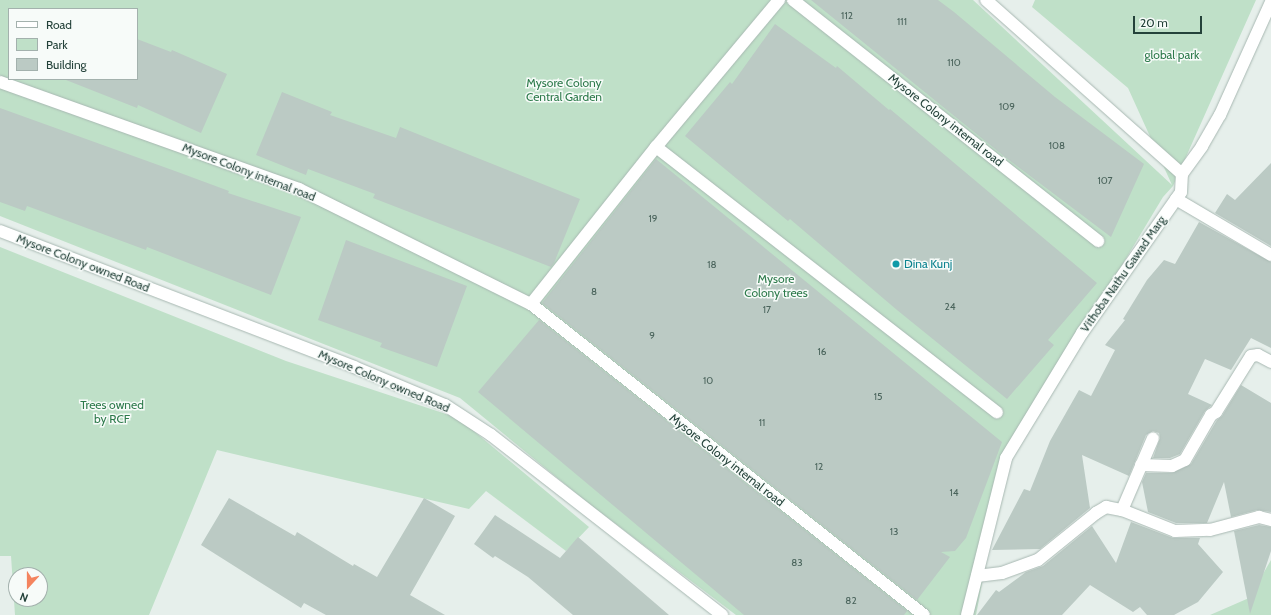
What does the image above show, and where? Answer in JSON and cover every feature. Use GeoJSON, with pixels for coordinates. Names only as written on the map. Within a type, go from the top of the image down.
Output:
{"type":"FeatureCollection","features":[{"type":"Feature","properties":{"kind":"street"},"geometry":{"type":"LineString","coordinates":[[531,304],[656,147],[779,0]]}},
{"type":"Feature","properties":{"kind":"street","name":"Mysore Colony internal road"},"geometry":{"type":"LineString","coordinates":[[794,0],[1098,241]]}},
{"type":"Feature","properties":{"kind":"street"},"geometry":{"type":"LineString","coordinates":[[986,0],[1182,174],[1202,146],[1220,115],[1271,2]]}},
{"type":"Feature","properties":{"kind":"street","name":"Mysore Colony internal road"},"geometry":{"type":"LineString","coordinates":[[0,82],[299,189],[531,304],[924,615]]}},
{"type":"Feature","properties":{"kind":"street"},"geometry":{"type":"LineString","coordinates":[[656,147],[997,412]]}},
{"type":"Feature","properties":{"kind":"street","name":"Vithoba Nathu Gawad Marg"},"geometry":{"type":"LineString","coordinates":[[967,615],[1006,458],[1082,333],[1181,192],[1182,174]]}},
{"type":"Feature","properties":{"kind":"street"},"geometry":{"type":"LineString","coordinates":[[1176,199],[1271,255]]}},
{"type":"Feature","properties":{"kind":"street","name":"Mysore Colony owned Road"},"geometry":{"type":"LineString","coordinates":[[0,231],[354,367],[445,405],[491,435],[722,615]]}},
{"type":"Feature","properties":{"kind":"street"},"geometry":{"type":"LineString","coordinates":[[1141,465],[1172,466],[1185,460],[1211,415],[1216,412],[1250,356],[1258,355],[1271,362]]}},
{"type":"Feature","properties":{"kind":"street"},"geometry":{"type":"LineString","coordinates":[[1122,510],[1153,438]]}},
{"type":"Feature","properties":{"kind":"street"},"geometry":{"type":"LineString","coordinates":[[977,576],[1002,572],[1038,560],[1096,513],[1106,507],[1122,510],[1175,531],[1210,530],[1259,517],[1271,520]]}},
{"type":"Feature","properties":{"kind":"green space","name":"Mysore Colony trees"},"geometry":{"type":"Polygon","coordinates":[[[0,0],[973,0],[1172,185],[1128,88],[1032,7],[1035,0],[1256,0],[1173,186],[1163,197],[1006,458],[976,615],[736,615],[588,503],[460,398],[0,216],[0,0]]]}},
{"type":"Feature","properties":{"kind":"green space","name":"Trees owned by RCF"},"geometry":{"type":"Polygon","coordinates":[[[0,247],[286,361],[458,418],[589,527],[566,551],[486,491],[469,509],[217,450],[149,615],[15,615],[14,607],[48,607],[48,567],[12,567],[11,556],[0,556],[0,247]]]}},
{"type":"Feature","properties":{"kind":"green space"},"geometry":{"type":"Polygon","coordinates":[[[1271,560],[1271,615],[1210,615],[1249,598],[1271,560]]]}},
{"type":"Feature","properties":{"kind":"building"},"geometry":{"type":"Polygon","coordinates":[[[811,0],[938,0],[954,12],[1055,97],[1144,164],[1111,237],[1005,157],[811,0]]]}},
{"type":"Feature","properties":{"kind":"building"},"geometry":{"type":"Polygon","coordinates":[[[775,24],[836,68],[837,66],[1097,283],[1048,340],[1054,345],[1007,399],[897,310],[790,219],[788,221],[685,136],[730,82],[732,84],[775,24]]]}},
{"type":"Feature","properties":{"kind":"building"},"geometry":{"type":"Polygon","coordinates":[[[138,39],[171,52],[172,50],[227,74],[201,133],[138,105],[137,108],[66,80],[138,80],[138,39]]]}},
{"type":"Feature","properties":{"kind":"building"},"geometry":{"type":"Polygon","coordinates":[[[282,92],[332,112],[330,115],[396,138],[400,127],[580,199],[554,263],[551,267],[373,198],[375,194],[308,169],[306,175],[256,155],[282,92]]]}},
{"type":"Feature","properties":{"kind":"building"},"geometry":{"type":"Polygon","coordinates":[[[0,108],[229,191],[228,193],[301,217],[271,295],[147,247],[146,250],[27,206],[25,211],[0,202],[0,108]]]}},
{"type":"Feature","properties":{"kind":"building"},"geometry":{"type":"Polygon","coordinates":[[[656,159],[1002,442],[966,538],[955,551],[941,552],[950,557],[917,600],[542,303],[656,159]]]}},
{"type":"Feature","properties":{"kind":"building"},"geometry":{"type":"Polygon","coordinates":[[[1271,163],[1271,246],[1215,213],[1227,194],[1235,200],[1271,163]]]}},
{"type":"Feature","properties":{"kind":"building"},"geometry":{"type":"Polygon","coordinates":[[[1199,222],[1271,262],[1271,348],[1251,338],[1231,370],[1205,359],[1188,394],[1212,405],[1205,411],[1180,454],[1170,458],[1153,458],[1160,438],[1159,433],[1153,431],[1146,435],[1129,476],[1082,455],[1090,508],[1040,549],[992,550],[1024,489],[1030,491],[1050,441],[1079,390],[1091,396],[1115,350],[1105,345],[1125,320],[1123,319],[1147,280],[1164,260],[1175,264],[1199,222]]]}},
{"type":"Feature","properties":{"kind":"building"},"geometry":{"type":"Polygon","coordinates":[[[346,240],[467,286],[437,367],[380,347],[382,343],[318,320],[346,240]]]}},
{"type":"Feature","properties":{"kind":"building"},"geometry":{"type":"Polygon","coordinates":[[[539,320],[907,611],[904,615],[744,615],[478,392],[539,320]]]}},
{"type":"Feature","properties":{"kind":"building"},"geometry":{"type":"Polygon","coordinates":[[[1241,385],[1271,403],[1271,512],[1257,510],[1231,517],[1224,482],[1207,523],[1176,523],[1148,512],[1142,482],[1146,473],[1172,473],[1191,464],[1217,420],[1222,416],[1241,385]]]}},
{"type":"Feature","properties":{"kind":"building"},"geometry":{"type":"Polygon","coordinates":[[[229,498],[295,536],[297,532],[353,566],[354,564],[377,577],[424,498],[455,516],[410,595],[445,615],[326,615],[304,603],[301,608],[201,545],[229,498]]]}},
{"type":"Feature","properties":{"kind":"building"},"geometry":{"type":"Polygon","coordinates":[[[495,515],[560,558],[578,537],[669,615],[573,615],[528,577],[495,556],[493,558],[474,544],[495,515]]]}},
{"type":"Feature","properties":{"kind":"building"},"geometry":{"type":"Polygon","coordinates":[[[1131,522],[1173,538],[1200,538],[1198,544],[1223,572],[1198,602],[1174,615],[1147,615],[1140,607],[1133,612],[1090,585],[1062,615],[977,615],[996,590],[999,592],[1026,572],[1043,566],[1092,526],[1116,563],[1131,522]]]}},
{"type":"Feature","properties":{"kind":"building"},"geometry":{"type":"Polygon","coordinates":[[[1259,525],[1271,527],[1271,551],[1250,614],[1234,531],[1259,525]]]}},
{"type":"Feature","properties":{"kind":"place","name":"Dina Kunj"},"geometry":{"type":"Point","coordinates":[896,264]}},
{"type":"Feature","properties":{"kind":"park label","name":"global park"},"geometry":{"type":"Point","coordinates":[1172,55]}},
{"type":"Feature","properties":{"kind":"park label","name":"Mysore Colony Central Garden"},"geometry":{"type":"Point","coordinates":[564,90]}}]}
